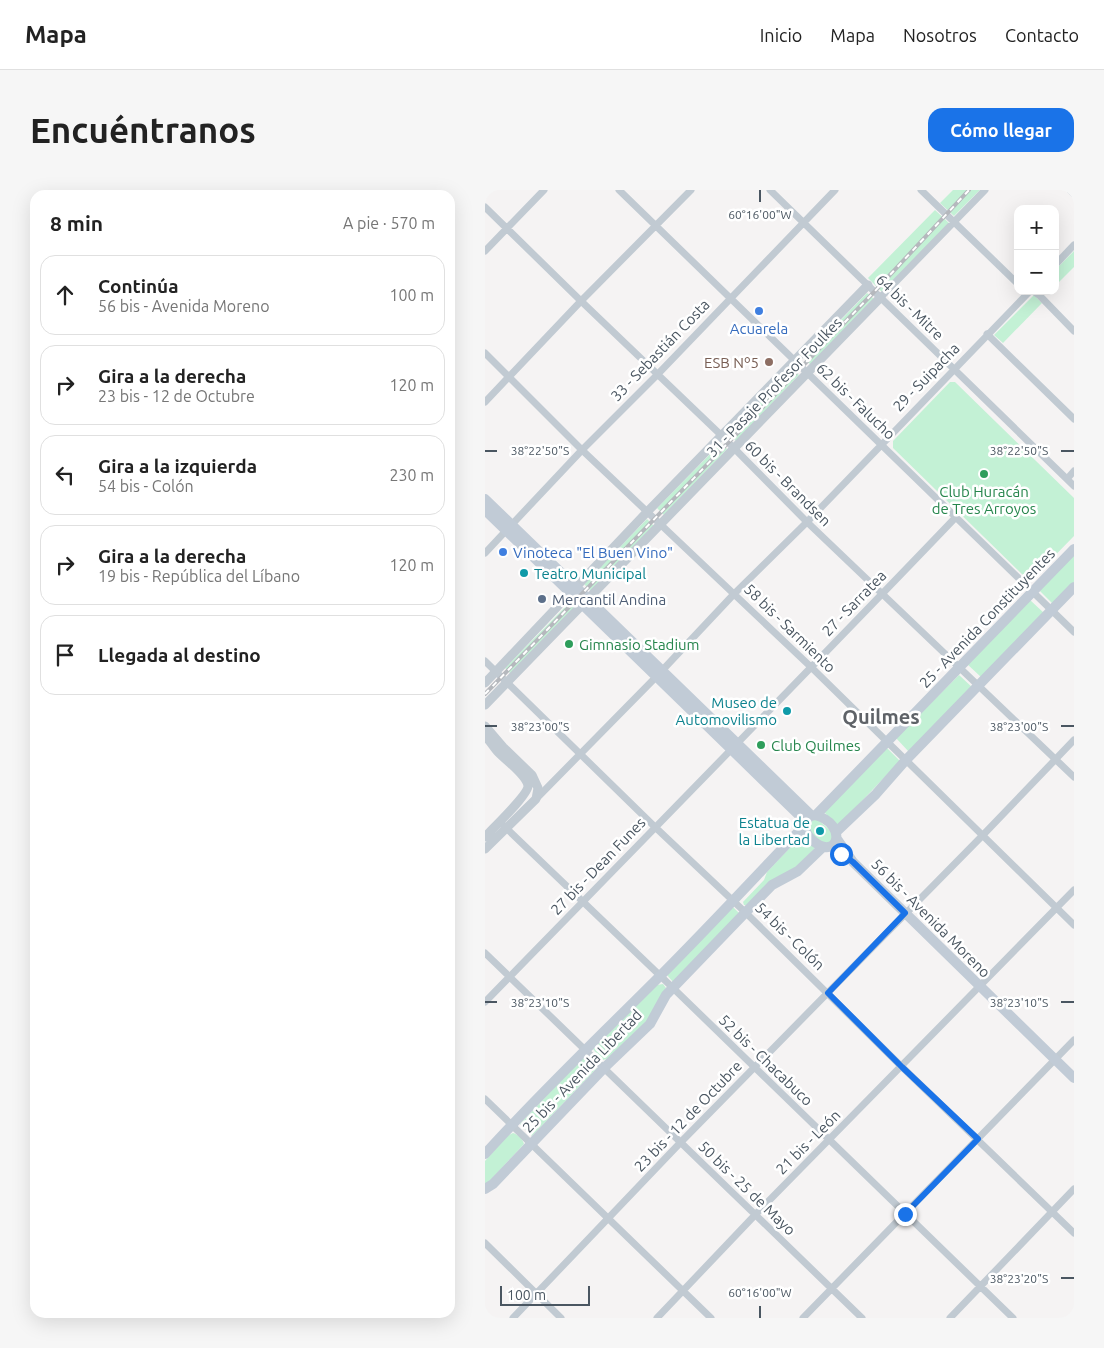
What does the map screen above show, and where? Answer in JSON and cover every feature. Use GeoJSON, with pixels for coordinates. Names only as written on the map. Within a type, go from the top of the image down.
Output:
{"type":"FeatureCollection","features":[{"type":"Feature","properties":{"kind":"main road"},"geometry":{"type":"LineString","coordinates":[[485,499],[509,528],[809,819]]}},
{"type":"Feature","properties":{"kind":"main road"},"geometry":{"type":"LineString","coordinates":[[485,510],[509,528]]}},
{"type":"Feature","properties":{"kind":"main road","name":"25 - Avenida Constituyentes"},"geometry":{"type":"LineString","coordinates":[[809,819],[961,667],[1074,549]]}},
{"type":"Feature","properties":{"kind":"main road"},"geometry":{"type":"LineString","coordinates":[[837,835],[905,761],[1074,587]]}},
{"type":"Feature","properties":{"kind":"main road","name":"56 bis - Avenida Moreno"},"geometry":{"type":"LineString","coordinates":[[853,862],[810,838],[809,819],[829,821],[853,862],[1074,1078]]}},
{"type":"Feature","properties":{"kind":"main road","name":"25 bis - Avenida Libertad"},"geometry":{"type":"LineString","coordinates":[[485,1154],[585,1050],[735,903],[809,819]]}},
{"type":"Feature","properties":{"kind":"main road","name":"25 bis - Avenida Libertad"},"geometry":{"type":"LineString","coordinates":[[485,1189],[493,1184],[604,1068],[650,1024],[673,988],[746,912],[773,885],[798,871],[826,847],[834,845],[837,835]]}},
{"type":"Feature","properties":{"kind":"street"},"geometry":{"type":"LineString","coordinates":[[485,251],[544,190]]}},
{"type":"Feature","properties":{"kind":"street","name":"62 bis - Falucho"},"geometry":{"type":"LineString","coordinates":[[619,190],[1074,632]]}},
{"type":"Feature","properties":{"kind":"street"},"geometry":{"type":"LineString","coordinates":[[485,402],[581,301],[691,190]]}},
{"type":"Feature","properties":{"kind":"street","name":"64 bis - Mitre"},"geometry":{"type":"LineString","coordinates":[[770,190],[1074,486]]}},
{"type":"Feature","properties":{"kind":"street","name":"33 - Sebastián Costa"},"geometry":{"type":"LineString","coordinates":[[485,553],[582,450],[835,190]]}},
{"type":"Feature","properties":{"kind":"street"},"geometry":{"type":"LineString","coordinates":[[921,190],[1014,280]]}},
{"type":"Feature","properties":{"kind":"street","name":"31 - Pasaje Profesor Foulkes"},"geometry":{"type":"LineString","coordinates":[[485,705],[985,190]]}},
{"type":"Feature","properties":{"kind":"street"},"geometry":{"type":"LineString","coordinates":[[1070,190],[1074,194]]}},
{"type":"Feature","properties":{"kind":"street","name":"60 bis - Brandsen"},"geometry":{"type":"LineString","coordinates":[[485,207],[722,436],[807,522],[961,667],[1074,777]]}},
{"type":"Feature","properties":{"kind":"street"},"geometry":{"type":"LineString","coordinates":[[1059,260],[1074,245]]}},
{"type":"Feature","properties":{"kind":"street","name":"31 - Pasaje Profesor Foulkes"},"geometry":{"type":"LineString","coordinates":[[485,683],[648,511],[868,285]]}},
{"type":"Feature","properties":{"kind":"street","name":"29 - Suipacha"},"geometry":{"type":"LineString","coordinates":[[534,801],[1027,295]]}},
{"type":"Feature","properties":{"kind":"street"},"geometry":{"type":"LineString","coordinates":[[1038,295],[1074,331]]}},
{"type":"Feature","properties":{"kind":"street"},"geometry":{"type":"LineString","coordinates":[[987,334],[1074,419]]}},
{"type":"Feature","properties":{"kind":"street","name":"58 bis - Sarmiento"},"geometry":{"type":"LineString","coordinates":[[485,353],[582,450],[812,668],[1074,925]]}},
{"type":"Feature","properties":{"kind":"street"},"geometry":{"type":"LineString","coordinates":[[1067,479],[1074,471]]}},
{"type":"Feature","properties":{"kind":"street","name":"27 - Sarratea"},"geometry":{"type":"LineString","coordinates":[[734,747],[812,668],[955,517]]}},
{"type":"Feature","properties":{"kind":"street","name":"54 bis - Colón"},"geometry":{"type":"LineString","coordinates":[[485,660],[1074,1233]]}},
{"type":"Feature","properties":{"kind":"street"},"geometry":{"type":"LineString","coordinates":[[485,726],[503,747],[532,775],[538,788],[534,801],[485,837]]}},
{"type":"Feature","properties":{"kind":"street"},"geometry":{"type":"LineString","coordinates":[[485,736],[497,751],[525,778],[528,785],[527,790],[486,847]]}},
{"type":"Feature","properties":{"kind":"street","name":"23 bis - 12 de Octubre"},"geometry":{"type":"LineString","coordinates":[[513,1318],[680,1143],[1074,740]]}},
{"type":"Feature","properties":{"kind":"street","name":"27 bis - Dean Funes"},"geometry":{"type":"LineString","coordinates":[[485,1002],[734,747]]}},
{"type":"Feature","properties":{"kind":"street"},"geometry":{"type":"LineString","coordinates":[[524,794],[534,801]]}},
{"type":"Feature","properties":{"kind":"street","name":"52 bis - Chacabuco"},"geometry":{"type":"LineString","coordinates":[[503,825],[1013,1318]]}},
{"type":"Feature","properties":{"kind":"street","name":"21 bis - León"},"geometry":{"type":"LineString","coordinates":[[657,1318],[755,1215],[1074,890]]}},
{"type":"Feature","properties":{"kind":"street","name":"50 bis - 25 de Mayo"},"geometry":{"type":"LineString","coordinates":[[485,953],[862,1318]]}},
{"type":"Feature","properties":{"kind":"street"},"geometry":{"type":"LineString","coordinates":[[803,1318],[1074,1040]]}},
{"type":"Feature","properties":{"kind":"street"},"geometry":{"type":"LineString","coordinates":[[485,1099],[711,1318]]}},
{"type":"Feature","properties":{"kind":"street"},"geometry":{"type":"LineString","coordinates":[[949,1318],[1074,1189]]}},
{"type":"Feature","properties":{"kind":"street"},"geometry":{"type":"LineString","coordinates":[[485,1243],[561,1318]]}},
{"type":"Feature","properties":{"kind":"green space"},"geometry":{"type":"Polygon","coordinates":[[[953,190],[980,190],[954,216],[940,203],[953,190]]]}},
{"type":"Feature","properties":{"kind":"green space"},"geometry":{"type":"Polygon","coordinates":[[[935,210],[949,223],[882,292],[868,278],[935,210]]]}},
{"type":"Feature","properties":{"kind":"green space"},"geometry":{"type":"Polygon","coordinates":[[[1074,251],[1074,267],[1059,282],[1059,266],[1074,251]]]}},
{"type":"Feature","properties":{"kind":"green space"},"geometry":{"type":"Polygon","coordinates":[[[867,293],[874,299],[811,365],[804,358],[867,293]]]}},
{"type":"Feature","properties":{"kind":"green space"},"geometry":{"type":"Polygon","coordinates":[[[1034,295],[1042,303],[1003,343],[994,335],[1034,295]]]}},
{"type":"Feature","properties":{"kind":"green space"},"geometry":{"type":"Polygon","coordinates":[[[792,369],[799,375],[736,441],[729,434],[792,369]]]}},
{"type":"Feature","properties":{"kind":"green space","name":"Club Huracán de Tres Arroyos"},"geometry":{"type":"Polygon","coordinates":[[[950,382],[955,382],[1074,498],[1074,536],[1032,579],[1027,579],[893,448],[893,441],[950,382]]]}},
{"type":"Feature","properties":{"kind":"green space"},"geometry":{"type":"Polygon","coordinates":[[[721,443],[727,449],[664,515],[657,508],[721,443]]]}},
{"type":"Feature","properties":{"kind":"green space"},"geometry":{"type":"Polygon","coordinates":[[[647,519],[654,526],[591,591],[584,584],[647,519]]]}},
{"type":"Feature","properties":{"kind":"green space"},"geometry":{"type":"Polygon","coordinates":[[[1074,554],[1074,582],[1053,604],[1039,590],[1074,554]]]}},
{"type":"Feature","properties":{"kind":"green space"},"geometry":{"type":"Polygon","coordinates":[[[1030,600],[1044,613],[981,677],[967,664],[1030,600]]]}},
{"type":"Feature","properties":{"kind":"green space"},"geometry":{"type":"Polygon","coordinates":[[[569,603],[576,609],[512,675],[505,668],[569,603]]]}},
{"type":"Feature","properties":{"kind":"green space"},"geometry":{"type":"Polygon","coordinates":[[[959,675],[973,688],[909,752],[896,738],[959,675]]]}},
{"type":"Feature","properties":{"kind":"green space"},"geometry":{"type":"Polygon","coordinates":[[[887,748],[900,761],[838,826],[824,812],[887,748]]]}},
{"type":"Feature","properties":{"kind":"green space"},"geometry":{"type":"Polygon","coordinates":[[[816,818],[832,832],[832,841],[826,844],[816,838],[808,828],[808,821],[816,818]]]}},
{"type":"Feature","properties":{"kind":"green space"},"geometry":{"type":"Polygon","coordinates":[[[801,836],[804,836],[815,848],[796,868],[744,905],[743,902],[764,880],[767,872],[801,836]]]}},
{"type":"Feature","properties":{"kind":"green space"},"geometry":{"type":"Polygon","coordinates":[[[733,907],[740,914],[673,982],[667,975],[733,907]]]}},
{"type":"Feature","properties":{"kind":"green space"},"geometry":{"type":"Polygon","coordinates":[[[663,984],[666,988],[649,1019],[607,1059],[602,1060],[593,1049],[657,985],[663,984]]]}},
{"type":"Feature","properties":{"kind":"green space"},"geometry":{"type":"Polygon","coordinates":[[[584,1056],[597,1068],[532,1136],[520,1124],[584,1056]]]}},
{"type":"Feature","properties":{"kind":"green space"},"geometry":{"type":"Polygon","coordinates":[[[513,1133],[520,1137],[524,1144],[485,1186],[485,1161],[507,1136],[513,1133]]]}},
{"type":"Feature","properties":{"kind":"railway"},"geometry":{"type":"LineString","coordinates":[[485,694],[875,291],[969,190]]}},
{"type":"Feature","properties":{"kind":"place","name":"Acuarela"},"geometry":{"type":"Point","coordinates":[759,311]}},
{"type":"Feature","properties":{"kind":"place","name":"ESB Nº5"},"geometry":{"type":"Point","coordinates":[769,362]}},
{"type":"Feature","properties":{"kind":"place","name":"Club Huracán de Tres Arroyos"},"geometry":{"type":"Point","coordinates":[984,474]}},
{"type":"Feature","properties":{"kind":"place","name":"Vinoteca \"El Buen Vino\""},"geometry":{"type":"Point","coordinates":[503,552]}},
{"type":"Feature","properties":{"kind":"place","name":"Teatro Municipal"},"geometry":{"type":"Point","coordinates":[524,573]}},
{"type":"Feature","properties":{"kind":"place","name":"Mercantil Andina"},"geometry":{"type":"Point","coordinates":[542,599]}},
{"type":"Feature","properties":{"kind":"place","name":"Gimnasio Stadium"},"geometry":{"type":"Point","coordinates":[569,644]}},
{"type":"Feature","properties":{"kind":"place","name":"Museo de Automovilismo"},"geometry":{"type":"Point","coordinates":[787,711]}},
{"type":"Feature","properties":{"kind":"place","name":"Club Quilmes"},"geometry":{"type":"Point","coordinates":[761,745]}},
{"type":"Feature","properties":{"kind":"place","name":"Estatua de la Libertad"},"geometry":{"type":"Point","coordinates":[820,831]}},
{"type":"Feature","properties":{"kind":"district","name":"Quilmes"},"geometry":{"type":"Point","coordinates":[881,716]}},
{"type":"Feature","properties":{"kind":"route"},"geometry":{"type":"LineString","coordinates":[[841,854],[853,862],[905,913],[828,993],[978,1139],[905,1214]]}}]}
